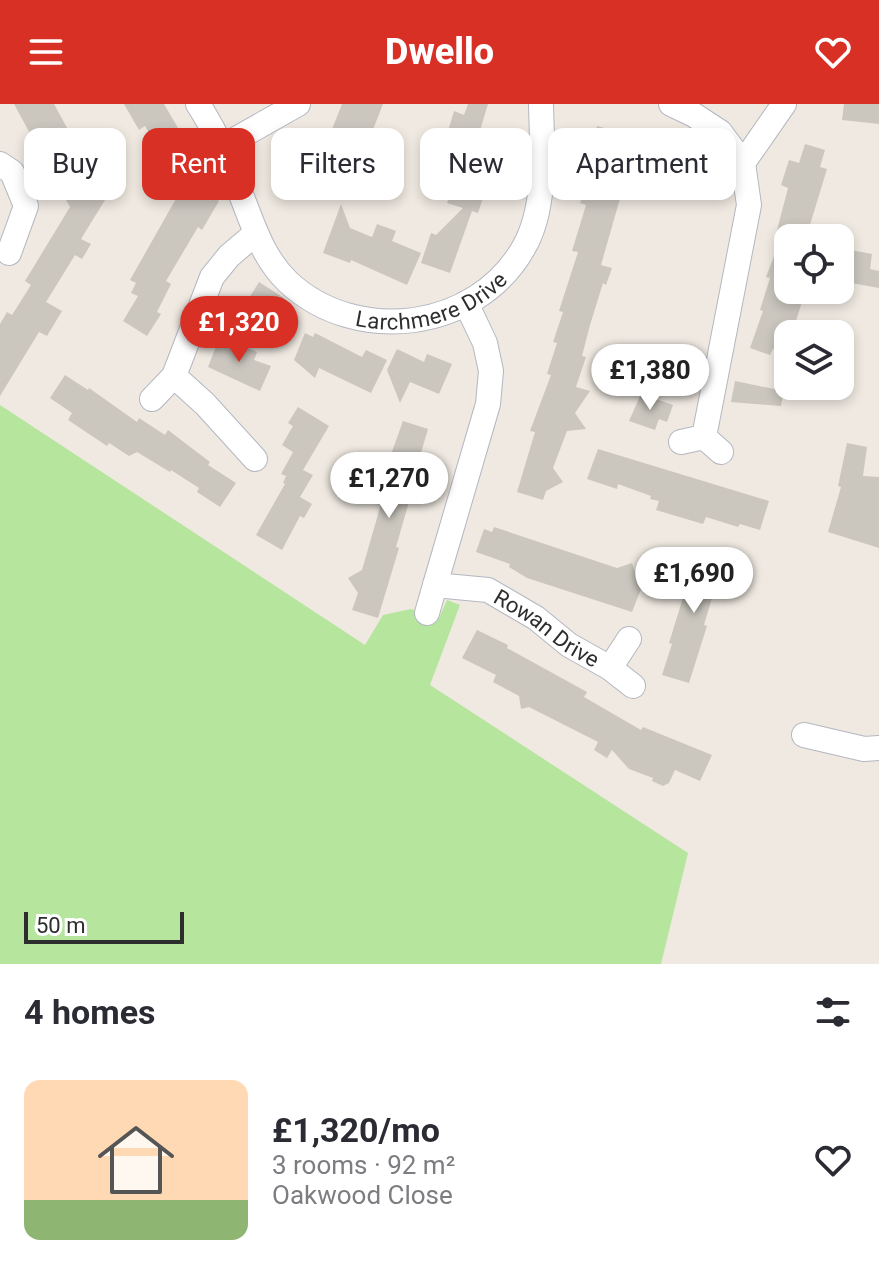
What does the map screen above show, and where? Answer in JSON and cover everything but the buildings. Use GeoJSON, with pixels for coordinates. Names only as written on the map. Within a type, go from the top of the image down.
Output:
{"type":"FeatureCollection","features":[{"type":"Feature","properties":{"kind":"street","name":"Larchmere Drive"},"geometry":{"type":"LineString","coordinates":[[198,104],[211,128]]}},
{"type":"Feature","properties":{"kind":"street"},"geometry":{"type":"LineString","coordinates":[[255,128],[298,104]]}},
{"type":"Feature","properties":{"kind":"street","name":"Larchmere Drive"},"geometry":{"type":"LineString","coordinates":[[242,200],[266,255],[288,282],[328,310],[376,323],[414,322],[445,314],[466,303],[509,271],[529,236],[537,215],[541,104]]}},
{"type":"Feature","properties":{"kind":"street"},"geometry":{"type":"LineString","coordinates":[[671,104],[720,132],[743,163],[749,205],[702,443]]}},
{"type":"Feature","properties":{"kind":"street"},"geometry":{"type":"LineString","coordinates":[[743,163],[784,104]]}},
{"type":"Feature","properties":{"kind":"street"},"geometry":{"type":"LineString","coordinates":[[0,164],[12,172],[26,206],[8,236]]}},
{"type":"Feature","properties":{"kind":"street"},"geometry":{"type":"LineString","coordinates":[[152,399],[174,376],[212,277],[229,256],[255,234]]}},
{"type":"Feature","properties":{"kind":"street"},"geometry":{"type":"LineString","coordinates":[[427,613],[488,404],[491,371],[485,343],[466,303]]}},
{"type":"Feature","properties":{"kind":"street"},"geometry":{"type":"LineString","coordinates":[[174,376],[205,404],[255,459]]}},
{"type":"Feature","properties":{"kind":"street","name":"Rowan Drive"},"geometry":{"type":"LineString","coordinates":[[435,585],[488,590],[536,618],[569,645],[610,668],[633,686]]}},
{"type":"Feature","properties":{"kind":"street","name":"Rowan Drive"},"geometry":{"type":"LineString","coordinates":[[610,668],[629,639]]}},
{"type":"Feature","properties":{"kind":"street"},"geometry":{"type":"LineString","coordinates":[[804,735],[864,749],[879,748]]}},
{"type":"Feature","properties":{"kind":"green space"},"geometry":{"type":"Polygon","coordinates":[[[0,405],[365,645],[383,615],[411,609],[439,618],[447,600],[460,605],[430,685],[688,853],[661,964],[0,964],[0,405]]]}}]}
